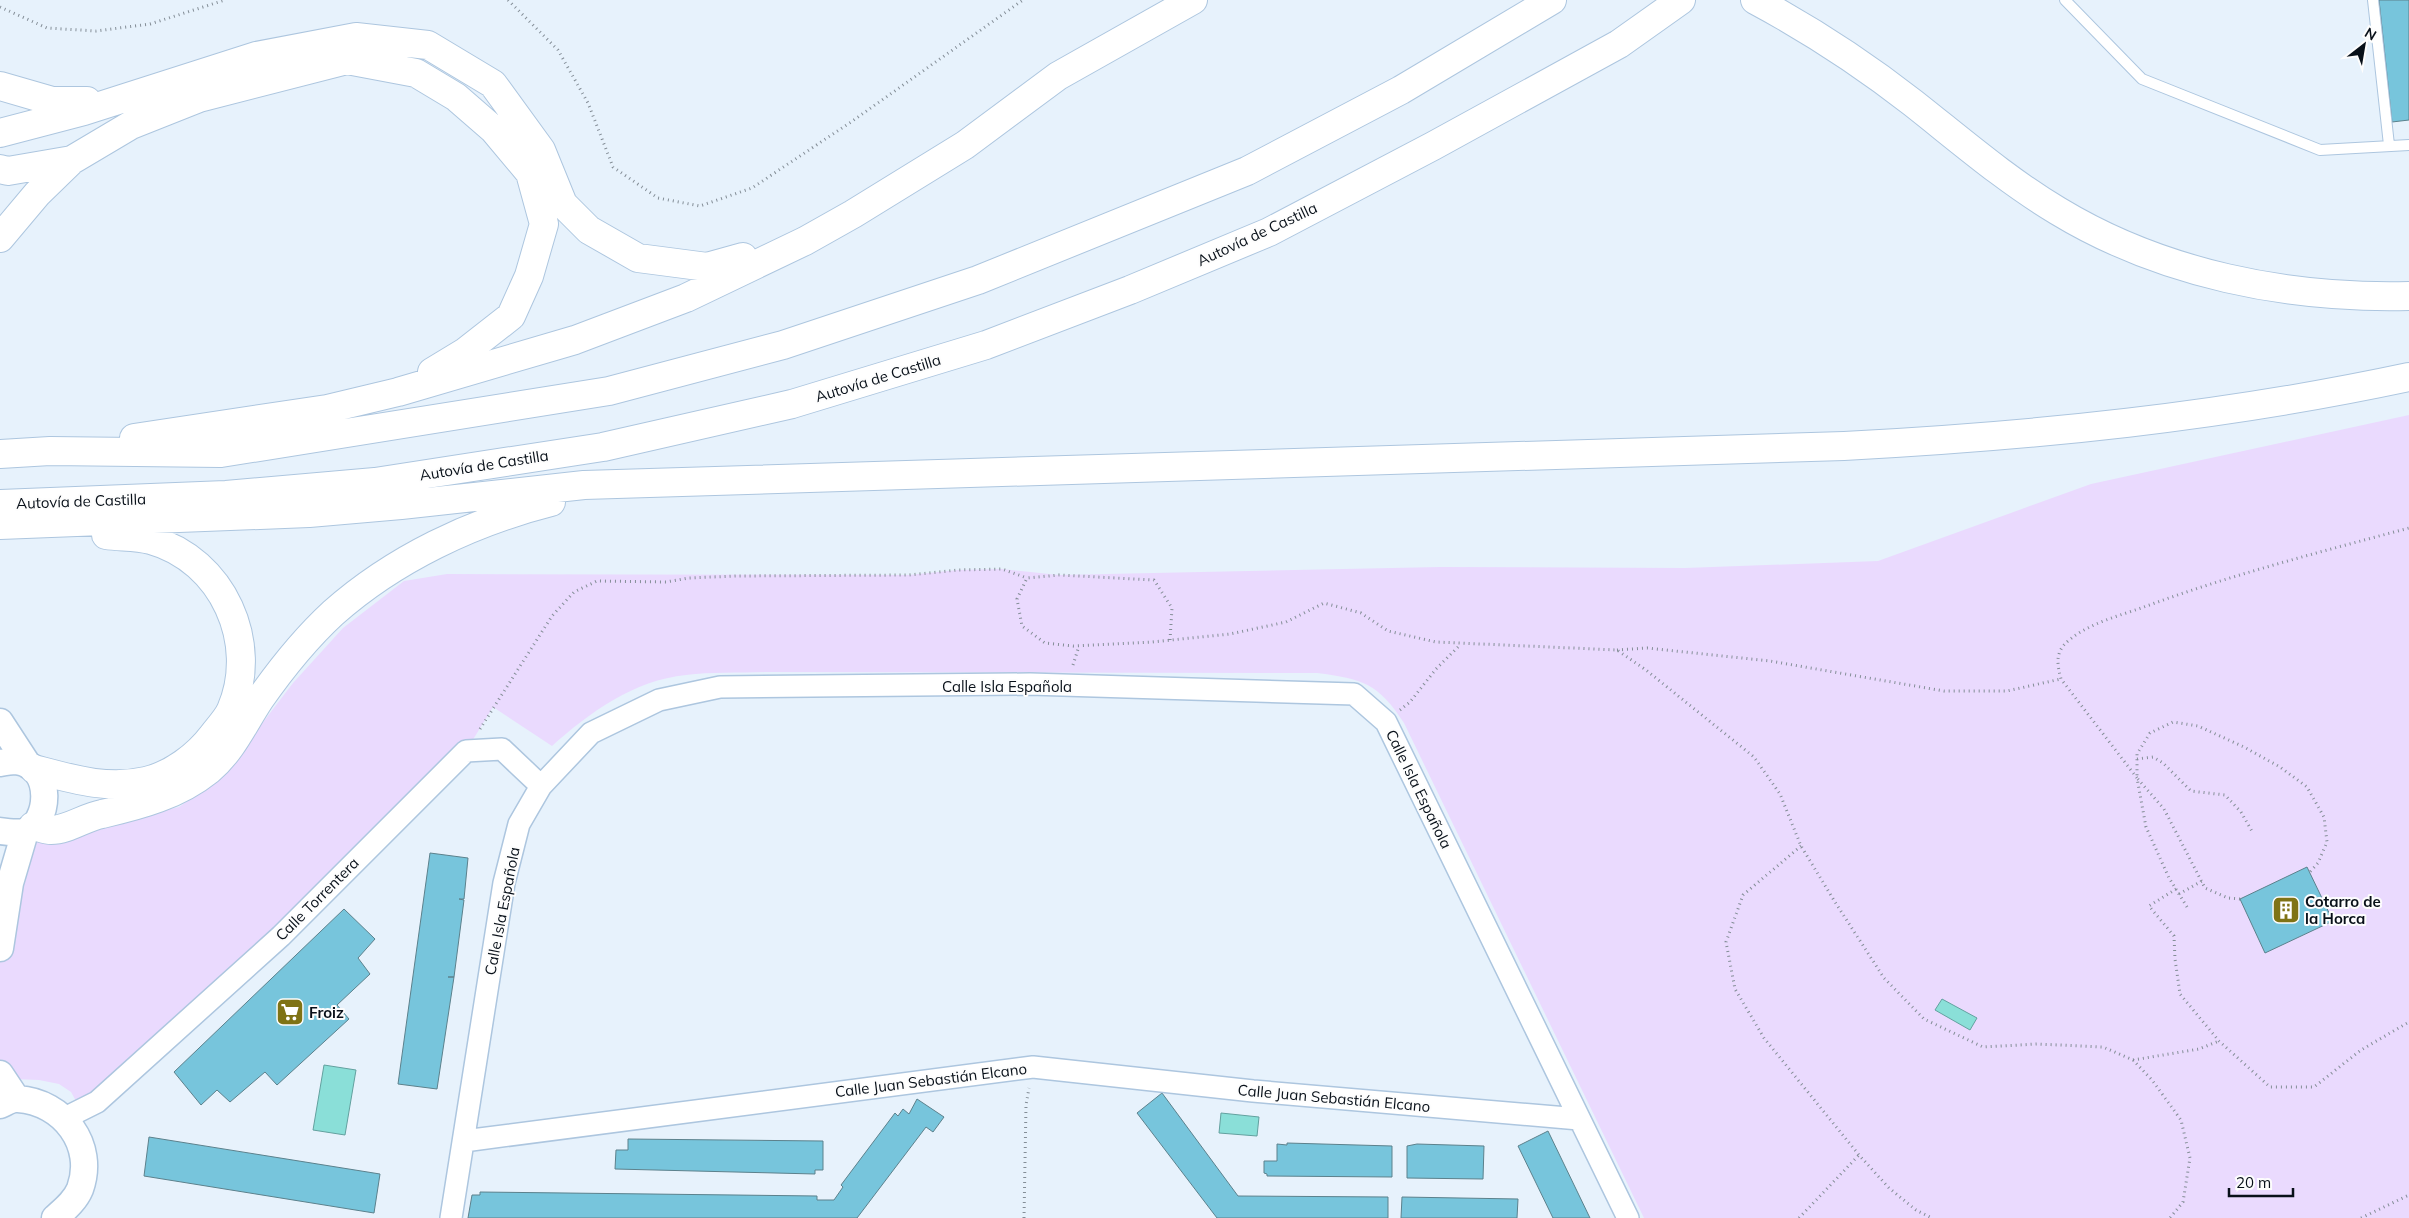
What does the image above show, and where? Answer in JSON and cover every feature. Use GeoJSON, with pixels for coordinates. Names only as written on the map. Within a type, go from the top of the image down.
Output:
{"type":"FeatureCollection","features":[{"type":"Feature","properties":{"kind":"highway"},"geometry":{"type":"LineString","coordinates":[[50,451],[326,409],[398,392],[575,340],[686,298],[805,241],[966,145],[1058,76],[1123,24],[1159,0]]}},
{"type":"Feature","properties":{"kind":"highway"},"geometry":{"type":"LineString","coordinates":[[1058,76],[1193,0]]}},
{"type":"Feature","properties":{"kind":"highway","name":"Autovía de Castilla"},"geometry":{"type":"LineString","coordinates":[[0,504],[226,495],[375,482],[603,447],[792,404],[986,345],[1130,290],[1269,232],[1433,146],[1619,44],[1681,0]]}},
{"type":"Feature","properties":{"kind":"highway"},"geometry":{"type":"LineString","coordinates":[[1755,0],[1839,49],[1992,166],[2058,211],[2131,249],[2198,271],[2270,286],[2338,294],[2409,296]]}},
{"type":"Feature","properties":{"kind":"highway"},"geometry":{"type":"LineString","coordinates":[[0,454],[50,451],[221,452],[609,391],[783,345],[978,280],[1247,171],[1401,90],[1549,2]]}},
{"type":"Feature","properties":{"kind":"highway"},"geometry":{"type":"LineString","coordinates":[[0,133],[114,102],[256,56],[356,36],[428,45],[493,84],[541,150],[563,204],[589,230],[638,258],[708,267],[805,241]]}},
{"type":"Feature","properties":{"kind":"highway"},"geometry":{"type":"LineString","coordinates":[[0,238],[37,194],[72,160],[131,125],[199,98],[347,60],[416,73],[456,97],[494,130],[530,173],[544,224],[529,276],[511,316],[465,352],[398,392]]}},
{"type":"Feature","properties":{"kind":"highway"},"geometry":{"type":"LineString","coordinates":[[0,86],[52,101],[114,102]]}},
{"type":"Feature","properties":{"kind":"highway"},"geometry":{"type":"LineString","coordinates":[[0,169],[8,171],[72,160]]}},
{"type":"Feature","properties":{"kind":"highway"},"geometry":{"type":"LineString","coordinates":[[0,527],[309,513],[584,485],[1924,442],[2010,436],[2187,417],[2354,389],[2409,377]]}},
{"type":"Feature","properties":{"kind":"highway"},"geometry":{"type":"LineString","coordinates":[[16,830],[52,830],[67,826],[98,814],[150,802],[192,782],[211,768],[226,752],[283,668],[333,614],[385,575],[437,545],[491,520],[554,502],[699,481]]}},
{"type":"Feature","properties":{"kind":"highway"},"geometry":{"type":"LineString","coordinates":[[0,527],[151,540],[168,547],[193,563],[215,583],[227,602],[236,623],[240,650],[238,691],[230,712],[206,744],[190,759],[170,772],[146,781],[119,784],[91,784],[31,767]]}},
{"type":"Feature","properties":{"kind":"street","name":"Calle Isla Española"},"geometry":{"type":"LineString","coordinates":[[451,1218],[504,883],[519,824],[541,786],[591,733],[659,700],[720,687],[1030,684],[1354,694],[1386,722],[1628,1218]]}},
{"type":"Feature","properties":{"kind":"street"},"geometry":{"type":"LineString","coordinates":[[0,722],[31,767],[43,780],[46,794],[42,812],[16,830],[0,948]]}},
{"type":"Feature","properties":{"kind":"street"},"geometry":{"type":"LineString","coordinates":[[466,751],[502,749],[541,786]]}},
{"type":"Feature","properties":{"kind":"street","name":"Calle Torrentera"},"geometry":{"type":"LineString","coordinates":[[71,1127],[281,936],[466,751]]}},
{"type":"Feature","properties":{"kind":"street"},"geometry":{"type":"LineString","coordinates":[[0,763],[16,761],[31,767]]}},
{"type":"Feature","properties":{"kind":"street","name":"Calle Juan Sebastián Elcano"},"geometry":{"type":"LineString","coordinates":[[464,1141],[1033,1068],[1253,1091],[1579,1119]]}},
{"type":"Feature","properties":{"kind":"street"},"geometry":{"type":"LineString","coordinates":[[0,1074],[8,1102],[42,1105],[71,1127],[84,1156],[80,1188],[69,1213]]}},
{"type":"Feature","properties":{"kind":"lane"},"geometry":{"type":"LineString","coordinates":[[2065,0],[2142,80],[2320,150],[2340,151],[2389,145],[2409,145]]}},
{"type":"Feature","properties":{"kind":"lane"},"geometry":{"type":"LineString","coordinates":[[2373,0],[2389,145]]}},
{"type":"Feature","properties":{"kind":"path"},"geometry":{"type":"LineString","coordinates":[[0,7],[47,28],[96,31],[150,24],[225,0]]}},
{"type":"Feature","properties":{"kind":"path"},"geometry":{"type":"LineString","coordinates":[[508,0],[558,50],[588,103],[613,167],[658,198],[700,206],[752,188],[851,122],[1023,0]]}},
{"type":"Feature","properties":{"kind":"path"},"geometry":{"type":"LineString","coordinates":[[2240,899],[2228,898],[2205,888],[2164,810],[2061,679],[2057,667],[2058,654],[2067,641],[2093,625],[2282,562],[2409,528]]}},
{"type":"Feature","properties":{"kind":"path"},"geometry":{"type":"LineString","coordinates":[[466,751],[552,616],[574,592],[597,581],[666,582],[689,578],[736,576],[909,575],[958,570],[1002,569],[1028,578],[1059,575],[1154,580],[1172,608],[1170,640]]}},
{"type":"Feature","properties":{"kind":"path"},"geometry":{"type":"LineString","coordinates":[[1028,578],[1017,599],[1022,626],[1045,643],[1073,646],[1230,634],[1286,622],[1324,603],[1361,614],[1388,631],[1436,642],[1617,650],[1648,648],[1770,661],[1944,692],[2007,692],[2061,679]]}},
{"type":"Feature","properties":{"kind":"path"},"geometry":{"type":"LineString","coordinates":[[1386,722],[1410,702],[1436,669],[1461,644]]}},
{"type":"Feature","properties":{"kind":"path"},"geometry":{"type":"LineString","coordinates":[[1617,650],[1646,670],[1754,757],[1780,794],[1801,846],[1884,978],[1924,1019],[1983,1047],[2037,1044],[2104,1047],[2133,1060],[2152,1080],[2181,1120],[2190,1158],[2183,1202],[2170,1218]]}},
{"type":"Feature","properties":{"kind":"path"},"geometry":{"type":"LineString","coordinates":[[2187,907],[2178,894],[2146,826],[2137,778],[2137,754],[2150,733],[2173,722],[2198,726],[2244,747],[2280,767],[2307,787],[2324,818],[2327,842],[2318,863],[2310,873]]}},
{"type":"Feature","properties":{"kind":"path"},"geometry":{"type":"LineString","coordinates":[[2137,760],[2153,757],[2163,763],[2191,791],[2225,795],[2241,812],[2253,833]]}},
{"type":"Feature","properties":{"kind":"path"},"geometry":{"type":"LineString","coordinates":[[1801,846],[1743,895],[1726,942],[1735,989],[1764,1038],[1858,1155],[1889,1188],[1916,1210],[1932,1218]]}},
{"type":"Feature","properties":{"kind":"path"},"geometry":{"type":"LineString","coordinates":[[2178,894],[2202,881]]}},
{"type":"Feature","properties":{"kind":"path"},"geometry":{"type":"LineString","coordinates":[[2176,889],[2149,906],[2174,936],[2174,959],[2180,994],[2219,1041],[2270,1087],[2314,1087],[2361,1050],[2409,1022]]}},
{"type":"Feature","properties":{"kind":"path"},"geometry":{"type":"LineString","coordinates":[[2133,1060],[2199,1049],[2219,1041]]}},
{"type":"Feature","properties":{"kind":"path"},"geometry":{"type":"LineString","coordinates":[[1024,1218],[1026,1105],[1033,1068]]}},
{"type":"Feature","properties":{"kind":"path"},"geometry":{"type":"LineString","coordinates":[[1799,1218],[1858,1155]]}},
{"type":"Feature","properties":{"kind":"path"},"geometry":{"type":"LineString","coordinates":[[2361,1218],[2409,1195]]}},
{"type":"Feature","properties":{"kind":"shaded area"},"geometry":{"type":"Polygon","coordinates":[[[2409,415],[2409,1218],[1644,1218],[1404,723],[1386,699],[1368,685],[1346,678],[1317,673],[767,672],[696,674],[667,678],[648,684],[613,700],[581,722],[552,746],[493,707],[466,751],[81,1110],[71,1092],[59,1084],[39,1080],[14,1079],[0,1067],[0,948],[25,832],[126,819],[179,807],[222,776],[293,683],[343,628],[404,581],[447,574],[909,575],[958,570],[1002,569],[1059,575],[1440,567],[1685,568],[1878,561],[2091,484],[2409,415]]]}},
{"type":"Feature","properties":{"kind":"shaded area"},"geometry":{"type":"Polygon","coordinates":[[[1942,999],[1977,1018],[1970,1030],[1935,1010],[1942,999]]]}},
{"type":"Feature","properties":{"kind":"shaded area"},"geometry":{"type":"Polygon","coordinates":[[[324,1065],[356,1070],[345,1135],[313,1130],[324,1065]]]}},
{"type":"Feature","properties":{"kind":"shaded area"},"geometry":{"type":"Polygon","coordinates":[[[1221,1113],[1259,1117],[1257,1136],[1219,1133],[1221,1113]]]}},
{"type":"Feature","properties":{"kind":"building"},"geometry":{"type":"Polygon","coordinates":[[[2379,0],[2409,0],[2409,120],[2392,122],[2379,0]]]}},
{"type":"Feature","properties":{"kind":"building"},"geometry":{"type":"Polygon","coordinates":[[[430,853],[468,858],[464,899],[459,899],[464,900],[437,1089],[398,1084],[430,853]]]}},
{"type":"Feature","properties":{"kind":"building","name":"Cotarro de la Horca"},"geometry":{"type":"Polygon","coordinates":[[[2307,867],[2333,921],[2265,953],[2240,899],[2307,867]]]}},
{"type":"Feature","properties":{"kind":"building","name":"Froiz"},"geometry":{"type":"Polygon","coordinates":[[[344,909],[375,939],[358,958],[370,974],[337,1005],[349,1019],[277,1085],[265,1072],[230,1102],[217,1090],[201,1105],[174,1072],[344,909]]]}},
{"type":"Feature","properties":{"kind":"building"},"geometry":{"type":"Polygon","coordinates":[[[1162,1093],[1238,1196],[1388,1197],[1388,1218],[1217,1218],[1137,1113],[1162,1093]]]}},
{"type":"Feature","properties":{"kind":"building"},"geometry":{"type":"Polygon","coordinates":[[[917,1099],[944,1117],[933,1132],[926,1127],[857,1218],[468,1218],[472,1195],[480,1195],[480,1192],[817,1196],[817,1200],[834,1200],[843,1187],[841,1185],[895,1113],[898,1116],[903,1109],[909,1114],[917,1099]]]}},
{"type":"Feature","properties":{"kind":"building"},"geometry":{"type":"Polygon","coordinates":[[[1548,1131],[1590,1218],[1553,1218],[1518,1146],[1548,1131]]]}},
{"type":"Feature","properties":{"kind":"building"},"geometry":{"type":"Polygon","coordinates":[[[149,1137],[380,1174],[374,1213],[144,1176],[149,1137]]]}},
{"type":"Feature","properties":{"kind":"building"},"geometry":{"type":"Polygon","coordinates":[[[628,1139],[823,1141],[823,1170],[815,1170],[815,1174],[615,1169],[616,1150],[628,1150],[628,1139]]]}},
{"type":"Feature","properties":{"kind":"building"},"geometry":{"type":"Polygon","coordinates":[[[1287,1143],[1392,1146],[1392,1177],[1267,1176],[1264,1173],[1264,1161],[1277,1161],[1277,1144],[1287,1145],[1287,1143]]]}},
{"type":"Feature","properties":{"kind":"building"},"geometry":{"type":"Polygon","coordinates":[[[1417,1144],[1484,1146],[1483,1179],[1407,1178],[1407,1146],[1417,1144]]]}},
{"type":"Feature","properties":{"kind":"building"},"geometry":{"type":"Polygon","coordinates":[[[1402,1197],[1518,1199],[1517,1218],[1401,1218],[1402,1197]]]}},
{"type":"Feature","properties":{"kind":"place","name":"Cotarro de la Horca"},"geometry":{"type":"Point","coordinates":[2286,910]}},
{"type":"Feature","properties":{"kind":"place","name":"Froiz"},"geometry":{"type":"Point","coordinates":[290,1012]}}]}
